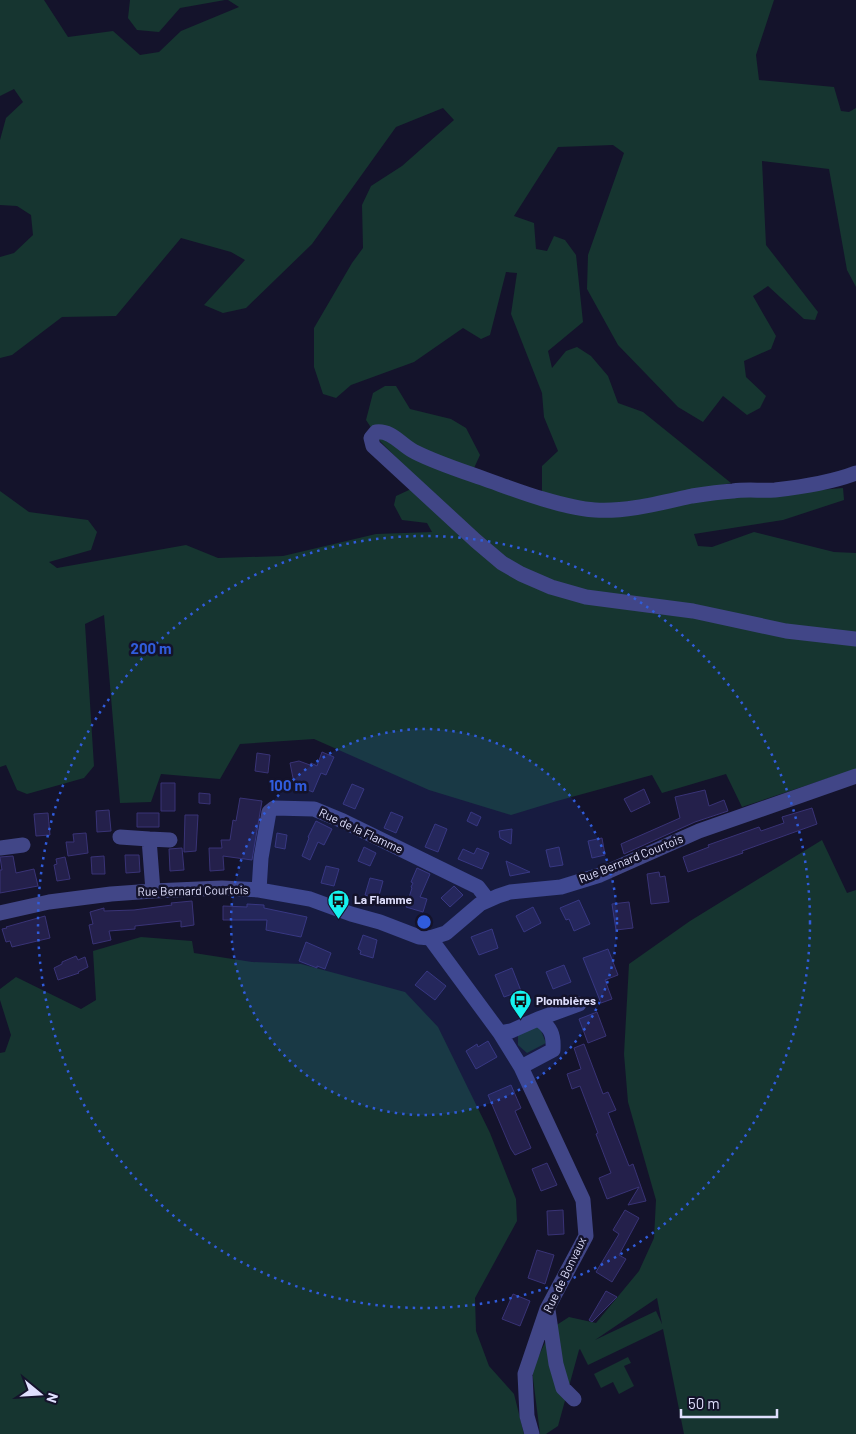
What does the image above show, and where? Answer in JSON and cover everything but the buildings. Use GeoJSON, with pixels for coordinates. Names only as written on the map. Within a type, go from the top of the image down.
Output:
{"type":"FeatureCollection","features":[{"type":"Feature","properties":{"kind":"street"},"geometry":{"type":"LineString","coordinates":[[856,473],[831,481],[805,486],[773,490],[735,491],[693,496],[632,508],[595,510],[577,508],[542,499],[429,459],[410,450],[382,431],[376,432],[371,438],[373,446],[502,563],[521,574],[551,587],[586,597],[693,611],[786,631],[856,639]]}},
{"type":"Feature","properties":{"kind":"street","name":"Rue Bernard Courtois"},"geometry":{"type":"LineString","coordinates":[[0,913],[49,902],[111,894],[222,888],[259,890],[310,899],[419,937],[430,938],[446,933],[480,904],[488,900],[510,892],[561,887],[600,875],[699,831],[856,776]]}},
{"type":"Feature","properties":{"kind":"street","name":"Rue de la Flamme"},"geometry":{"type":"LineString","coordinates":[[259,890],[261,858],[270,812],[274,808],[314,809],[343,821],[478,887],[488,900]]}},
{"type":"Feature","properties":{"kind":"street"},"geometry":{"type":"LineString","coordinates":[[120,837],[170,840]]}},
{"type":"Feature","properties":{"kind":"street"},"geometry":{"type":"LineString","coordinates":[[149,840],[153,891]]}},
{"type":"Feature","properties":{"kind":"street"},"geometry":{"type":"LineString","coordinates":[[0,848],[23,845]]}},
{"type":"Feature","properties":{"kind":"street","name":"Rue de Bonvaux"},"geometry":{"type":"LineString","coordinates":[[430,938],[500,1033],[521,1067],[583,1200],[586,1236],[548,1309],[525,1374],[527,1416],[532,1434]]}},
{"type":"Feature","properties":{"kind":"street"},"geometry":{"type":"LineString","coordinates":[[500,1033],[511,1031],[579,1004]]}},
{"type":"Feature","properties":{"kind":"street"},"geometry":{"type":"LineString","coordinates":[[521,1067],[553,1050],[554,1039],[547,1025],[538,1019]]}},
{"type":"Feature","properties":{"kind":"street"},"geometry":{"type":"LineString","coordinates":[[548,1309],[558,1372],[563,1388],[574,1400]]}},
{"type":"Feature","properties":{"kind":"green space"},"geometry":{"type":"Polygon","coordinates":[[[0,0],[44,0],[68,37],[113,31],[140,55],[159,52],[181,31],[239,7],[228,0],[774,0],[756,55],[759,80],[834,87],[841,111],[849,112],[856,108],[856,287],[847,270],[829,169],[762,161],[766,245],[818,312],[815,320],[804,319],[768,286],[753,296],[776,336],[771,349],[744,361],[746,377],[766,396],[760,408],[747,415],[723,396],[703,422],[678,407],[618,345],[587,289],[588,255],[624,153],[613,145],[558,147],[514,216],[534,223],[536,249],[547,251],[554,236],[565,240],[576,255],[583,322],[548,351],[552,368],[566,351],[577,347],[591,356],[608,376],[618,403],[643,412],[731,483],[636,503],[589,504],[542,492],[542,466],[558,451],[544,417],[542,393],[511,314],[517,273],[506,272],[490,335],[481,339],[463,328],[414,362],[351,385],[336,398],[323,394],[314,367],[314,328],[352,263],[363,248],[362,205],[371,186],[402,166],[454,120],[443,108],[396,127],[312,244],[246,308],[223,313],[204,305],[245,260],[231,252],[181,238],[116,316],[62,317],[12,355],[0,358],[0,257],[14,253],[33,235],[31,215],[17,206],[0,205],[0,140],[6,118],[23,102],[14,89],[0,96],[0,0]]]}},
{"type":"Feature","properties":{"kind":"green space"},"geometry":{"type":"Polygon","coordinates":[[[130,0],[225,0],[180,8],[159,32],[137,30],[128,18],[130,0]]]}},
{"type":"Feature","properties":{"kind":"green space"},"geometry":{"type":"Polygon","coordinates":[[[385,386],[396,386],[410,409],[451,419],[466,428],[480,455],[469,479],[597,516],[723,498],[843,488],[844,500],[783,520],[694,534],[698,546],[712,547],[754,532],[834,552],[856,553],[856,769],[742,807],[726,774],[662,793],[652,775],[511,815],[429,790],[314,739],[240,744],[220,779],[161,774],[151,802],[120,803],[104,615],[85,624],[94,766],[84,778],[27,794],[17,790],[6,765],[0,767],[0,491],[29,512],[88,520],[97,532],[91,550],[49,562],[57,568],[186,545],[218,558],[283,556],[376,534],[432,532],[427,523],[402,520],[394,505],[396,496],[422,484],[380,441],[366,420],[373,393],[385,386]]]}},
{"type":"Feature","properties":{"kind":"green space"},"geometry":{"type":"Polygon","coordinates":[[[822,840],[847,893],[856,890],[856,1434],[684,1434],[663,1329],[588,1365],[580,1349],[558,1426],[546,1434],[540,1434],[532,1370],[552,1328],[569,1317],[596,1323],[639,1271],[654,1238],[656,1200],[628,1102],[624,1054],[629,964],[690,921],[822,840]],[[657,1298],[595,1340],[656,1311],[662,1324],[657,1298]]]}},
{"type":"Feature","properties":{"kind":"green space"},"geometry":{"type":"Polygon","coordinates":[[[141,937],[192,941],[194,953],[252,962],[301,964],[405,992],[438,1027],[490,1133],[516,1199],[517,1221],[475,1298],[476,1331],[489,1366],[514,1394],[524,1434],[0,1434],[0,1053],[5,1052],[11,1035],[0,1000],[0,989],[16,977],[81,1009],[96,1000],[93,951],[141,937]]]}},
{"type":"Feature","properties":{"kind":"green space"},"geometry":{"type":"Polygon","coordinates":[[[536,1025],[540,1028],[546,1043],[527,1053],[518,1045],[518,1033],[536,1025]]]}},
{"type":"Feature","properties":{"kind":"green space"},"geometry":{"type":"Polygon","coordinates":[[[628,1357],[631,1363],[624,1366],[634,1386],[619,1394],[613,1382],[601,1388],[594,1374],[628,1357]]]}},
{"type":"Feature","properties":{"kind":"place","name":"La Flamme"},"geometry":{"type":"Point","coordinates":[338,919]}},
{"type":"Feature","properties":{"kind":"place","name":"Plombières"},"geometry":{"type":"Point","coordinates":[520,1020]}}]}
